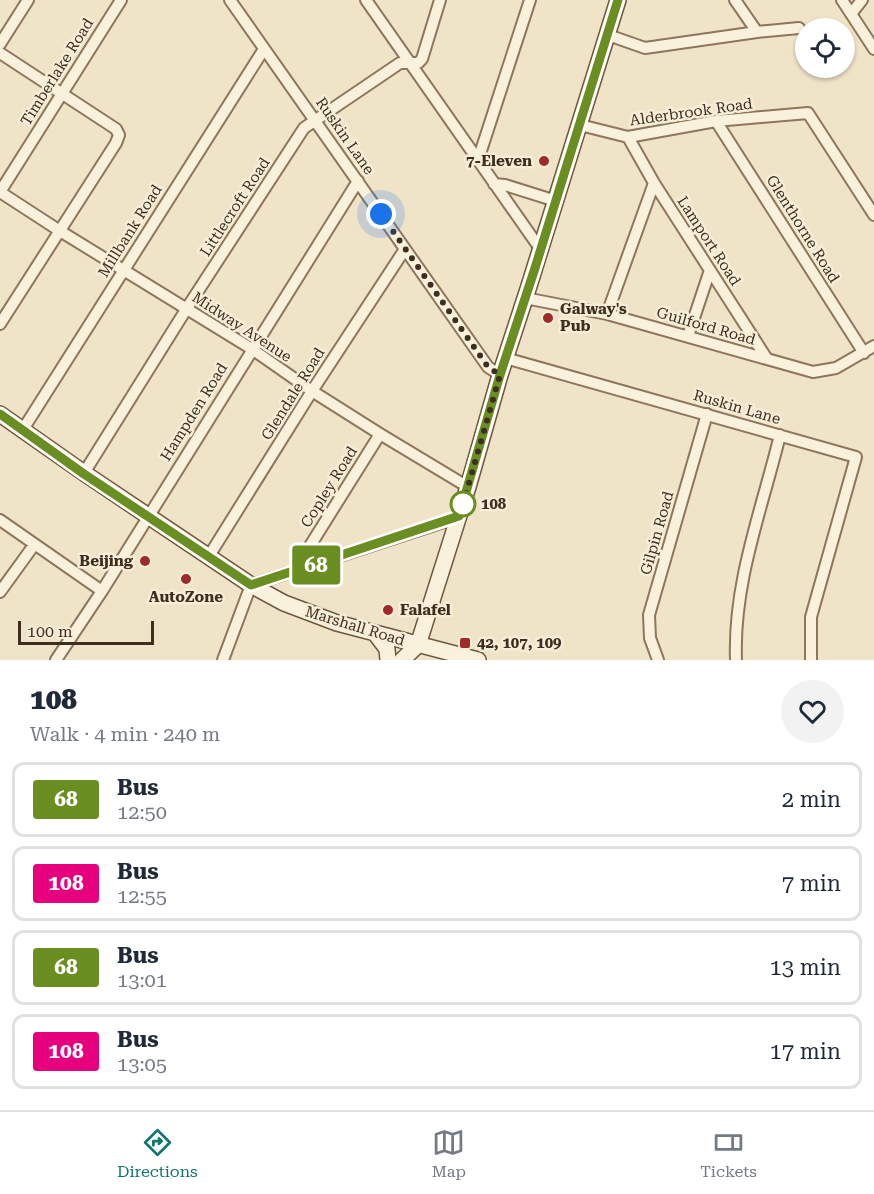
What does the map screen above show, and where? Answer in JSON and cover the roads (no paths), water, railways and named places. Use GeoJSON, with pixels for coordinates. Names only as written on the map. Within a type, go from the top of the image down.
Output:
{"type":"FeatureCollection","features":[{"type":"Feature","properties":{"kind":"street"},"geometry":{"type":"LineString","coordinates":[[0,44],[28,0]]}},
{"type":"Feature","properties":{"kind":"street","name":"Timberlake Road"},"geometry":{"type":"LineString","coordinates":[[0,192],[121,0]]}},
{"type":"Feature","properties":{"kind":"street","name":"Ruskin Lane"},"geometry":{"type":"LineString","coordinates":[[230,0],[488,367],[500,375]]}},
{"type":"Feature","properties":{"kind":"street"},"geometry":{"type":"LineString","coordinates":[[366,0],[541,250]]}},
{"type":"Feature","properties":{"kind":"street"},"geometry":{"type":"LineString","coordinates":[[412,64],[422,59],[440,0]]}},
{"type":"Feature","properties":{"kind":"street"},"geometry":{"type":"LineString","coordinates":[[478,160],[530,0]]}},
{"type":"Feature","properties":{"kind":"street"},"geometry":{"type":"LineString","coordinates":[[402,660],[418,645],[468,487],[505,358],[541,250],[618,0]]}},
{"type":"Feature","properties":{"kind":"street"},"geometry":{"type":"LineString","coordinates":[[735,0],[757,32]]}},
{"type":"Feature","properties":{"kind":"street"},"geometry":{"type":"LineString","coordinates":[[842,0],[874,49]]}},
{"type":"Feature","properties":{"kind":"street"},"geometry":{"type":"LineString","coordinates":[[851,14],[862,0]]}},
{"type":"Feature","properties":{"kind":"street"},"geometry":{"type":"LineString","coordinates":[[608,35],[645,48],[795,28]]}},
{"type":"Feature","properties":{"kind":"street","name":"Millbank Road"},"geometry":{"type":"LineString","coordinates":[[22,431],[264,49]]}},
{"type":"Feature","properties":{"kind":"street"},"geometry":{"type":"LineString","coordinates":[[0,53],[116,129],[119,135],[0,324]]}},
{"type":"Feature","properties":{"kind":"street","name":"Littlecroft Road"},"geometry":{"type":"LineString","coordinates":[[84,474],[187,308],[304,128],[400,63],[412,64]]}},
{"type":"Feature","properties":{"kind":"street","name":"Alderbrook Road"},"geometry":{"type":"LineString","coordinates":[[580,124],[628,137],[717,121],[808,112],[874,214]]}},
{"type":"Feature","properties":{"kind":"street","name":"Glenthorne Road"},"geometry":{"type":"LineString","coordinates":[[717,121],[864,353]]}},
{"type":"Feature","properties":{"kind":"street","name":"Lamport Road"},"geometry":{"type":"LineString","coordinates":[[628,137],[654,183],[767,359]]}},
{"type":"Feature","properties":{"kind":"street","name":"Hampden Road"},"geometry":{"type":"LineString","coordinates":[[56,660],[102,591],[358,181]]}},
{"type":"Feature","properties":{"kind":"street"},"geometry":{"type":"LineString","coordinates":[[607,314],[654,183]]}},
{"type":"Feature","properties":{"kind":"street"},"geometry":{"type":"LineString","coordinates":[[494,184],[505,185],[556,201]]}},
{"type":"Feature","properties":{"kind":"street","name":"Midway Avenue"},"geometry":{"type":"LineString","coordinates":[[0,192],[252,349],[380,434],[468,487]]}},
{"type":"Feature","properties":{"kind":"street","name":"Glendale Road"},"geometry":{"type":"LineString","coordinates":[[209,556],[312,391],[405,249]]}},
{"type":"Feature","properties":{"kind":"street"},"geometry":{"type":"LineString","coordinates":[[688,336],[710,270]]}},
{"type":"Feature","properties":{"kind":"street","name":"Guilford Road"},"geometry":{"type":"LineString","coordinates":[[525,298],[607,314],[813,372],[836,368],[874,346]]}},
{"type":"Feature","properties":{"kind":"street","name":"Ruskin Lane"},"geometry":{"type":"LineString","coordinates":[[505,358],[856,457],[811,617],[811,660]]}},
{"type":"Feature","properties":{"kind":"street","name":"Marshall Road"},"geometry":{"type":"LineString","coordinates":[[0,414],[84,474],[251,585],[295,607],[337,623],[478,660]]}},
{"type":"Feature","properties":{"kind":"street","name":"Gilpin Road"},"geometry":{"type":"LineString","coordinates":[[658,660],[650,638],[649,615],[707,414]]}},
{"type":"Feature","properties":{"kind":"street","name":"Copley Road"},"geometry":{"type":"LineString","coordinates":[[293,573],[380,434]]}},
{"type":"Feature","properties":{"kind":"street"},"geometry":{"type":"LineString","coordinates":[[736,660],[735,639],[741,583],[780,435]]}},
{"type":"Feature","properties":{"kind":"street"},"geometry":{"type":"LineString","coordinates":[[223,660],[251,585],[293,573],[459,516]]}},
{"type":"Feature","properties":{"kind":"street"},"geometry":{"type":"LineString","coordinates":[[0,520],[102,591]]}},
{"type":"Feature","properties":{"kind":"street"},"geometry":{"type":"LineString","coordinates":[[0,592],[34,545]]}},
{"type":"Feature","properties":{"kind":"street"},"geometry":{"type":"LineString","coordinates":[[375,633],[387,649],[388,660]]}},
{"type":"Feature","properties":{"kind":"place","name":"7-Eleven"},"geometry":{"type":"Point","coordinates":[544,161]}},
{"type":"Feature","properties":{"kind":"place","name":"Galway's Pub"},"geometry":{"type":"Point","coordinates":[548,318]}},
{"type":"Feature","properties":{"kind":"place","name":"108"},"geometry":{"type":"Point","coordinates":[463,504]}},
{"type":"Feature","properties":{"kind":"place","name":"Beijing"},"geometry":{"type":"Point","coordinates":[145,561]}},
{"type":"Feature","properties":{"kind":"place","name":"AutoZone"},"geometry":{"type":"Point","coordinates":[186,579]}},
{"type":"Feature","properties":{"kind":"place","name":"Falafel"},"geometry":{"type":"Point","coordinates":[388,610]}},
{"type":"Feature","properties":{"kind":"place","name":"42, 107, 109"},"geometry":{"type":"Point","coordinates":[465,643]}}]}
